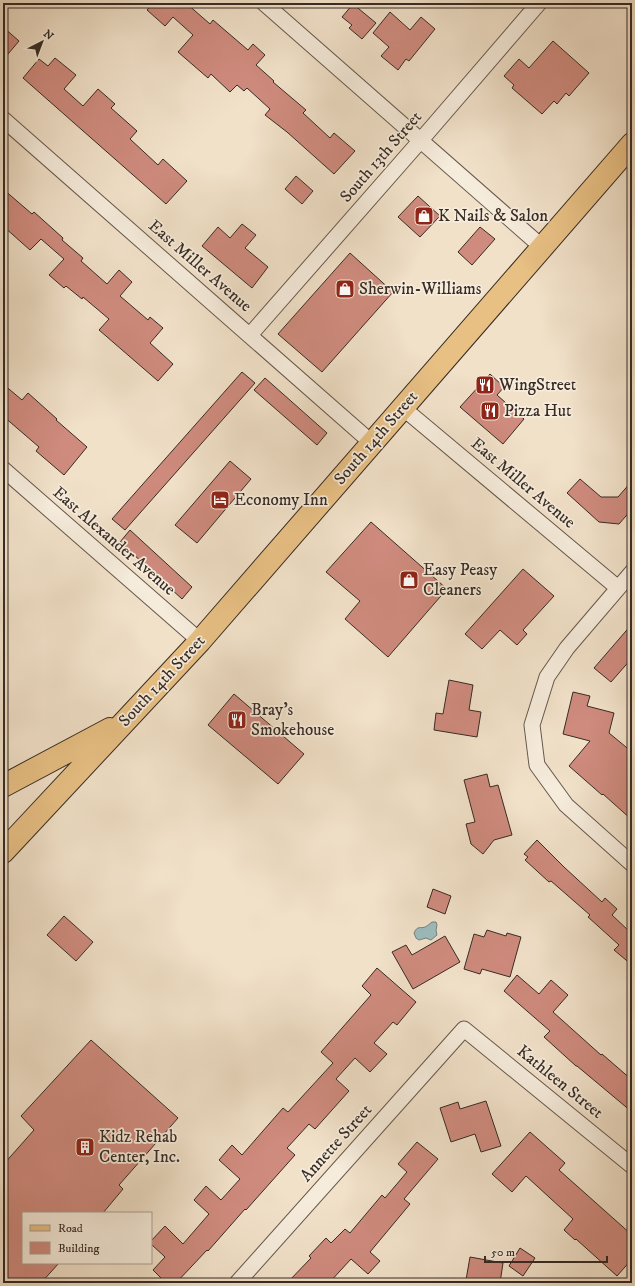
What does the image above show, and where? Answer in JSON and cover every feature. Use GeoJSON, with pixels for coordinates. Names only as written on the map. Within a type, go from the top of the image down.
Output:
{"type":"FeatureCollection","features":[{"type":"Feature","properties":{"kind":"main road","name":"South 14th Street"},"geometry":{"type":"LineString","coordinates":[[3,852],[200,641],[632,144]]}},
{"type":"Feature","properties":{"kind":"main road"},"geometry":{"type":"LineString","coordinates":[[3,786],[126,721]]}},
{"type":"Feature","properties":{"kind":"street"},"geometry":{"type":"LineString","coordinates":[[264,3],[542,247]]}},
{"type":"Feature","properties":{"kind":"street","name":"South 13th Street"},"geometry":{"type":"LineString","coordinates":[[250,335],[539,3]]}},
{"type":"Feature","properties":{"kind":"street","name":"East Miller Avenue"},"geometry":{"type":"LineString","coordinates":[[3,118],[372,443]]}},
{"type":"Feature","properties":{"kind":"street","name":"East Miller Avenue"},"geometry":{"type":"LineString","coordinates":[[403,408],[618,588]]}},
{"type":"Feature","properties":{"kind":"street","name":"East Alexander Avenue"},"geometry":{"type":"LineString","coordinates":[[3,469],[200,641]]}},
{"type":"Feature","properties":{"kind":"street"},"geometry":{"type":"LineString","coordinates":[[632,572],[567,648],[547,677],[532,725],[537,765],[541,771],[566,805],[632,864]]}},
{"type":"Feature","properties":{"kind":"street","name":"Kathleen Street"},"geometry":{"type":"LineString","coordinates":[[464,1028],[632,1166]]}},
{"type":"Feature","properties":{"kind":"street","name":"Annette Street"},"geometry":{"type":"LineString","coordinates":[[237,1283],[464,1028]]}},
{"type":"Feature","properties":{"kind":"water"},"geometry":{"type":"Polygon","coordinates":[[[432,922],[436,922],[437,935],[431,940],[426,938],[419,940],[416,938],[414,933],[418,928],[428,926],[432,922]]]}},
{"type":"Feature","properties":{"kind":"building"},"geometry":{"type":"Polygon","coordinates":[[[153,3],[186,3],[210,24],[213,20],[248,50],[253,44],[265,55],[256,65],[274,81],[273,82],[306,110],[303,113],[330,138],[334,133],[355,151],[334,174],[287,132],[265,115],[270,109],[247,88],[244,91],[237,85],[230,92],[211,74],[208,78],[178,52],[193,35],[173,17],[165,26],[147,10],[153,3]]]}},
{"type":"Feature","properties":{"kind":"building"},"geometry":{"type":"Polygon","coordinates":[[[353,4],[376,23],[362,39],[349,28],[352,25],[342,17],[353,4]]]}},
{"type":"Feature","properties":{"kind":"building"},"geometry":{"type":"Polygon","coordinates":[[[390,12],[410,30],[421,17],[435,29],[409,61],[406,59],[398,70],[381,56],[389,47],[373,33],[390,12]]]}},
{"type":"Feature","properties":{"kind":"building"},"geometry":{"type":"Polygon","coordinates":[[[3,27],[19,41],[3,60],[3,27]]]}},
{"type":"Feature","properties":{"kind":"building"},"geometry":{"type":"Polygon","coordinates":[[[553,41],[589,73],[569,96],[566,93],[557,104],[554,101],[542,114],[512,88],[514,85],[504,76],[519,59],[529,68],[553,41]]]}},
{"type":"Feature","properties":{"kind":"building"},"geometry":{"type":"Polygon","coordinates":[[[55,58],[76,75],[64,89],[83,106],[98,89],[115,104],[111,108],[137,131],[130,139],[158,165],[163,159],[187,181],[166,204],[23,78],[39,59],[48,66],[55,58]]]}},
{"type":"Feature","properties":{"kind":"building"},"geometry":{"type":"Polygon","coordinates":[[[296,176],[313,191],[302,204],[285,189],[296,176]]]}},
{"type":"Feature","properties":{"kind":"building"},"geometry":{"type":"Polygon","coordinates":[[[3,189],[32,214],[34,212],[63,238],[62,240],[83,258],[81,261],[107,284],[119,270],[132,282],[120,296],[148,320],[150,317],[163,328],[150,343],[173,364],[158,381],[99,330],[109,319],[83,297],[82,299],[66,286],[64,288],[49,275],[64,259],[41,239],[30,250],[3,226],[3,189]]]}},
{"type":"Feature","properties":{"kind":"building"},"geometry":{"type":"Polygon","coordinates":[[[418,196],[440,216],[420,237],[398,217],[418,196]]]}},
{"type":"Feature","properties":{"kind":"building"},"geometry":{"type":"Polygon","coordinates":[[[242,224],[256,235],[245,248],[268,267],[252,288],[202,246],[218,227],[230,238],[242,224]]]}},
{"type":"Feature","properties":{"kind":"building"},"geometry":{"type":"Polygon","coordinates":[[[480,227],[495,239],[472,265],[458,252],[480,227]]]}},
{"type":"Feature","properties":{"kind":"building"},"geometry":{"type":"Polygon","coordinates":[[[350,253],[393,292],[322,372],[278,334],[350,253]]]}},
{"type":"Feature","properties":{"kind":"building"},"geometry":{"type":"Polygon","coordinates":[[[242,372],[255,383],[125,530],[112,519],[242,372]]]}},
{"type":"Feature","properties":{"kind":"building"},"geometry":{"type":"Polygon","coordinates":[[[490,374],[504,387],[497,395],[524,419],[503,444],[460,407],[490,374]]]}},
{"type":"Feature","properties":{"kind":"building"},"geometry":{"type":"Polygon","coordinates":[[[265,378],[327,433],[317,445],[254,390],[265,378]]]}},
{"type":"Feature","properties":{"kind":"building"},"geometry":{"type":"Polygon","coordinates":[[[3,384],[22,400],[28,393],[87,447],[64,475],[36,451],[39,447],[3,416],[3,384]]]}},
{"type":"Feature","properties":{"kind":"building"},"geometry":{"type":"Polygon","coordinates":[[[230,461],[251,479],[197,543],[175,525],[230,461]]]}},
{"type":"Feature","properties":{"kind":"building"},"geometry":{"type":"Polygon","coordinates":[[[580,479],[601,497],[618,497],[632,481],[632,509],[619,524],[599,522],[567,493],[580,479]]]}},
{"type":"Feature","properties":{"kind":"building"},"geometry":{"type":"Polygon","coordinates":[[[371,522],[447,589],[388,657],[345,619],[360,601],[326,572],[371,522]]]}},
{"type":"Feature","properties":{"kind":"building"},"geometry":{"type":"Polygon","coordinates":[[[130,530],[192,587],[182,599],[120,542],[130,530]]]}},
{"type":"Feature","properties":{"kind":"building"},"geometry":{"type":"Polygon","coordinates":[[[523,569],[554,596],[523,630],[527,634],[517,645],[500,630],[482,649],[465,634],[523,569]]]}},
{"type":"Feature","properties":{"kind":"building"},"geometry":{"type":"Polygon","coordinates":[[[632,624],[632,658],[611,682],[594,668],[632,624]]]}},
{"type":"Feature","properties":{"kind":"building"},"geometry":{"type":"Polygon","coordinates":[[[449,680],[473,685],[469,710],[481,712],[477,737],[434,730],[436,713],[443,714],[449,680]]]}},
{"type":"Feature","properties":{"kind":"building"},"geometry":{"type":"Polygon","coordinates":[[[573,692],[590,696],[587,706],[614,713],[609,733],[632,752],[632,820],[569,766],[590,741],[563,734],[573,692]]]}},
{"type":"Feature","properties":{"kind":"building"},"geometry":{"type":"Polygon","coordinates":[[[234,694],[304,754],[278,784],[208,725],[234,694]]]}},
{"type":"Feature","properties":{"kind":"building"},"geometry":{"type":"Polygon","coordinates":[[[487,774],[490,787],[498,785],[512,835],[494,840],[483,854],[471,844],[466,824],[475,822],[464,780],[487,774]]]}},
{"type":"Feature","properties":{"kind":"building"},"geometry":{"type":"Polygon","coordinates":[[[537,840],[602,902],[605,898],[617,909],[612,915],[630,932],[632,930],[632,965],[614,950],[619,945],[588,917],[590,915],[551,881],[549,882],[525,860],[528,857],[524,854],[537,840]]]}},
{"type":"Feature","properties":{"kind":"building"},"geometry":{"type":"Polygon","coordinates":[[[433,889],[451,896],[445,914],[427,907],[433,889]]]}},
{"type":"Feature","properties":{"kind":"building"},"geometry":{"type":"Polygon","coordinates":[[[64,916],[93,942],[76,961],[47,935],[64,916]]]}},
{"type":"Feature","properties":{"kind":"building"},"geometry":{"type":"Polygon","coordinates":[[[487,930],[506,936],[507,933],[521,937],[510,977],[482,969],[480,974],[464,969],[474,934],[484,937],[487,930]]]}},
{"type":"Feature","properties":{"kind":"building"},"geometry":{"type":"Polygon","coordinates":[[[445,936],[460,962],[413,989],[392,952],[406,945],[412,955],[445,936]]]}},
{"type":"Feature","properties":{"kind":"building"},"geometry":{"type":"Polygon","coordinates":[[[377,968],[416,1002],[397,1025],[393,1022],[374,1043],[387,1054],[370,1072],[355,1058],[336,1079],[349,1091],[315,1129],[309,1124],[287,1148],[295,1155],[208,1251],[207,1250],[176,1283],[166,1283],[153,1270],[165,1257],[152,1245],[152,1240],[165,1226],[183,1244],[209,1214],[194,1200],[206,1186],[221,1200],[240,1179],[219,1160],[232,1145],[242,1155],[283,1108],[288,1112],[333,1063],[321,1052],[371,995],[362,986],[377,968]]]}},
{"type":"Feature","properties":{"kind":"building"},"geometry":{"type":"Polygon","coordinates":[[[517,975],[539,994],[551,980],[568,995],[553,1012],[601,1055],[602,1054],[632,1080],[632,1112],[576,1066],[544,1037],[550,1031],[504,991],[517,975]]]}},
{"type":"Feature","properties":{"kind":"building","name":"Kidz Rehab Center, Inc."},"geometry":{"type":"Polygon","coordinates":[[[91,1040],[178,1118],[119,1185],[123,1189],[104,1212],[22,1212],[22,1264],[58,1264],[41,1283],[3,1283],[3,1165],[34,1130],[21,1116],[91,1040]]]}},
{"type":"Feature","properties":{"kind":"building"},"geometry":{"type":"Polygon","coordinates":[[[486,1101],[501,1146],[481,1152],[475,1134],[451,1142],[440,1108],[458,1102],[460,1109],[486,1101]]]}},
{"type":"Feature","properties":{"kind":"building"},"geometry":{"type":"Polygon","coordinates":[[[530,1132],[565,1163],[559,1170],[632,1235],[632,1259],[617,1276],[564,1230],[573,1219],[526,1176],[512,1192],[492,1174],[530,1132]]]}},
{"type":"Feature","properties":{"kind":"building"},"geometry":{"type":"Polygon","coordinates":[[[417,1142],[438,1159],[404,1199],[410,1204],[370,1252],[380,1261],[368,1274],[351,1259],[329,1283],[287,1283],[311,1258],[309,1256],[326,1238],[331,1243],[345,1229],[350,1233],[382,1195],[385,1198],[407,1172],[398,1164],[417,1142]]]}},
{"type":"Feature","properties":{"kind":"building"},"geometry":{"type":"Polygon","coordinates":[[[520,1248],[535,1258],[523,1276],[509,1266],[520,1248]]]}},
{"type":"Feature","properties":{"kind":"building"},"geometry":{"type":"Polygon","coordinates":[[[470,1257],[503,1263],[500,1283],[484,1283],[466,1280],[470,1257]]]}},
{"type":"Feature","properties":{"kind":"place","name":"K Nails & Salon"},"geometry":{"type":"Point","coordinates":[424,216]}},
{"type":"Feature","properties":{"kind":"place","name":"Sherwin-Williams"},"geometry":{"type":"Point","coordinates":[345,289]}},
{"type":"Feature","properties":{"kind":"place","name":"WingStreet"},"geometry":{"type":"Point","coordinates":[485,385]}},
{"type":"Feature","properties":{"kind":"place","name":"Pizza Hut"},"geometry":{"type":"Point","coordinates":[490,411]}},
{"type":"Feature","properties":{"kind":"place","name":"Economy Inn"},"geometry":{"type":"Point","coordinates":[220,500]}},
{"type":"Feature","properties":{"kind":"place","name":"Easy Peasy Cleaners"},"geometry":{"type":"Point","coordinates":[409,580]}},
{"type":"Feature","properties":{"kind":"place","name":"Bray's Smokehouse"},"geometry":{"type":"Point","coordinates":[237,720]}},
{"type":"Feature","properties":{"kind":"place","name":"Kidz Rehab Center, Inc."},"geometry":{"type":"Point","coordinates":[85,1147]}}]}
